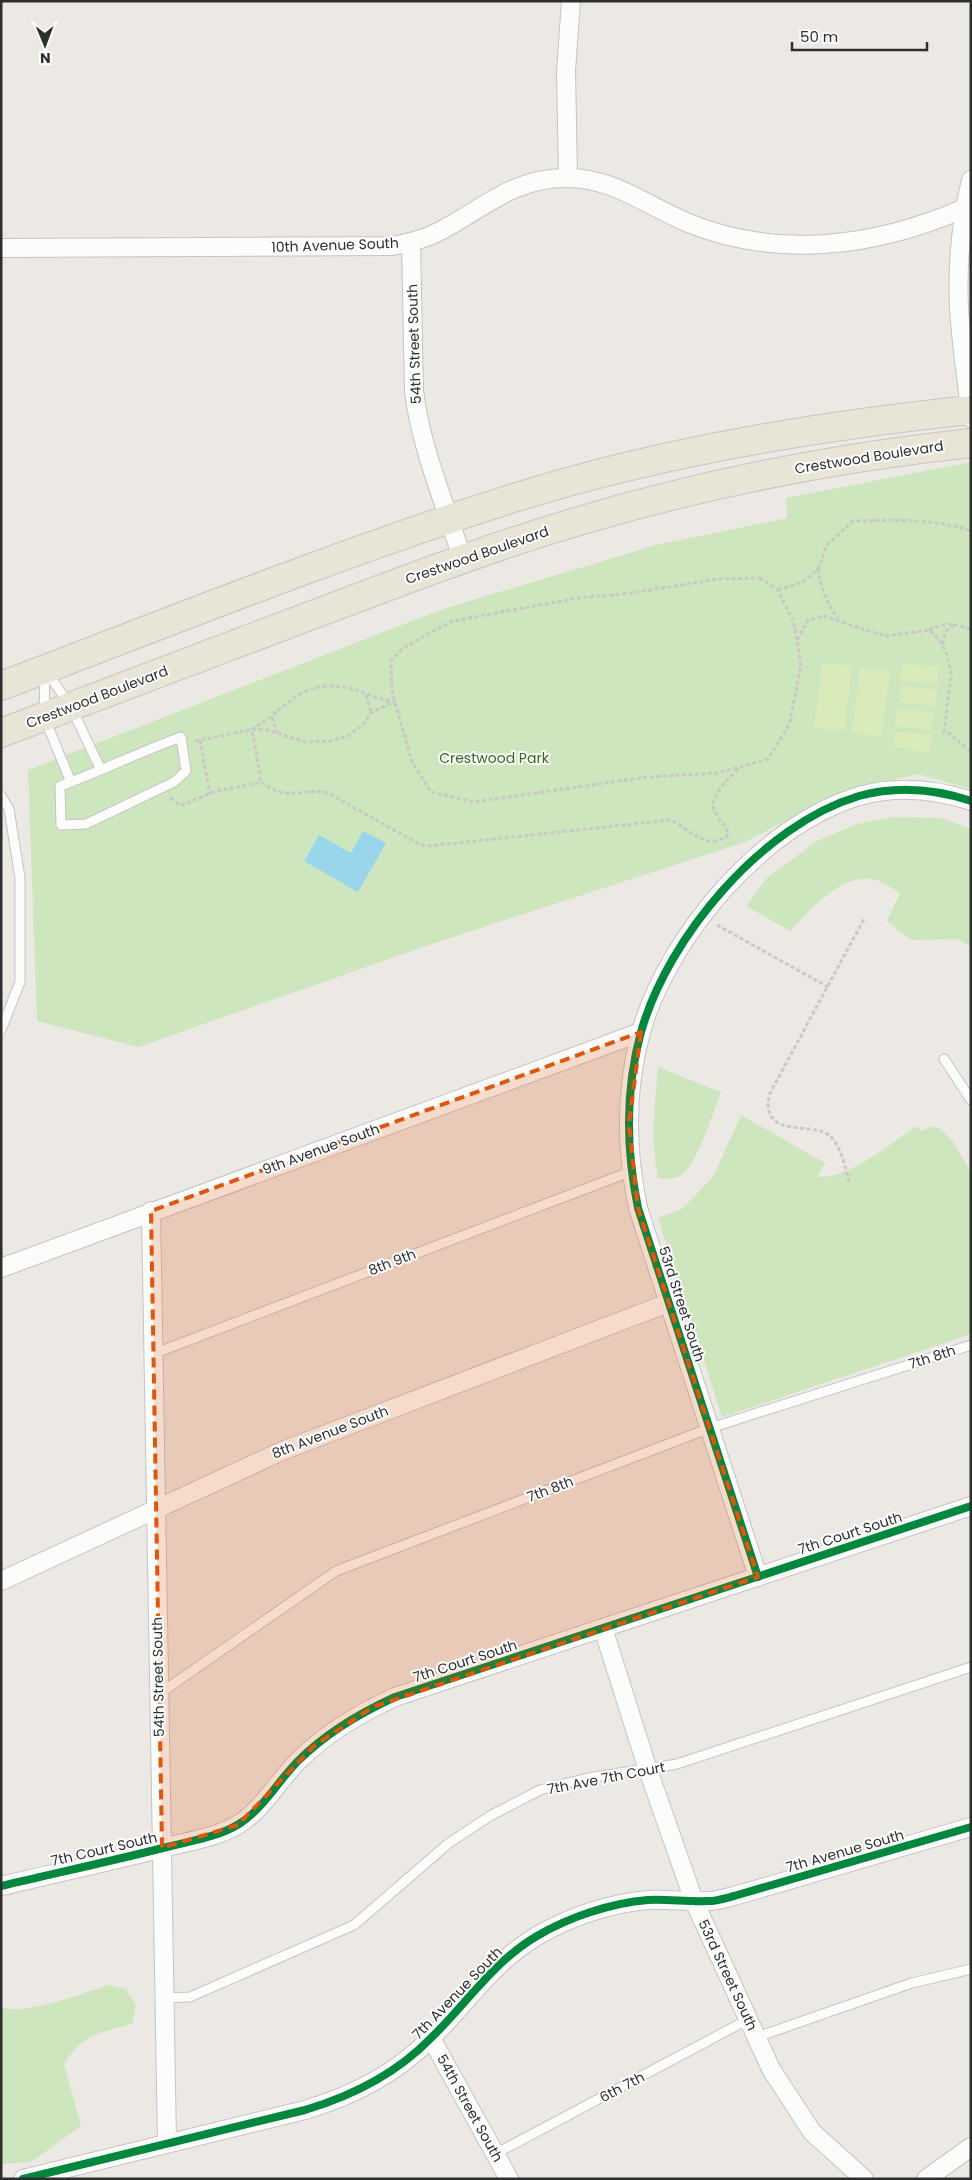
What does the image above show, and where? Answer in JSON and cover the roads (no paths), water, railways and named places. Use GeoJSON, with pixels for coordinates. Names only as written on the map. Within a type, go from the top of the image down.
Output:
{"type":"FeatureCollection","features":[{"type":"Feature","properties":{"kind":"main road"},"geometry":{"type":"LineString","coordinates":[[1,686],[294,575],[519,496],[590,477],[726,446],[832,428],[970,413]]}},
{"type":"Feature","properties":{"kind":"main road","name":"Crestwood Boulevard"},"geometry":{"type":"LineString","coordinates":[[1,733],[462,558],[616,510],[762,474],[847,459],[971,443]]}},
{"type":"Feature","properties":{"kind":"street"},"geometry":{"type":"LineString","coordinates":[[568,178],[566,71],[571,1]]}},
{"type":"Feature","properties":{"kind":"street","name":"10th Avenue South"},"geometry":{"type":"LineString","coordinates":[[1,248],[392,246],[411,242],[442,230],[514,187],[550,178],[603,182],[620,188],[684,221],[706,230],[770,244],[826,245],[858,242],[916,228],[965,208]]}},
{"type":"Feature","properties":{"kind":"street"},"geometry":{"type":"LineString","coordinates":[[970,413],[959,307],[958,275],[965,208],[971,180]]}},
{"type":"Feature","properties":{"kind":"street","name":"54th Street South"},"geometry":{"type":"LineString","coordinates":[[411,242],[414,391],[417,412],[425,447],[462,558]]}},
{"type":"Feature","properties":{"kind":"street","name":"53rd Street South"},"geometry":{"type":"LineString","coordinates":[[758,1577],[638,1208],[632,1171],[630,1101],[641,1032],[667,970],[701,916],[721,892],[767,848],[793,830],[839,804],[860,796],[899,790],[936,792],[971,802]]}},
{"type":"Feature","properties":{"kind":"street","name":"9th Avenue South"},"geometry":{"type":"LineString","coordinates":[[1,1268],[151,1211],[641,1032]]}},
{"type":"Feature","properties":{"kind":"street","name":"54th Street South"},"geometry":{"type":"LineString","coordinates":[[151,1211],[167,2143]]}},
{"type":"Feature","properties":{"kind":"street","name":"8th Avenue South"},"geometry":{"type":"LineString","coordinates":[[1,1581],[282,1451],[668,1303]]}},
{"type":"Feature","properties":{"kind":"street","name":"7th Court South"},"geometry":{"type":"LineString","coordinates":[[1,1886],[220,1833],[238,1824],[256,1810],[293,1766],[314,1746],[352,1719],[395,1697],[971,1506]]}},
{"type":"Feature","properties":{"kind":"street","name":"53rd Street South"},"geometry":{"type":"LineString","coordinates":[[603,1628],[647,1767],[694,1901],[771,2069],[812,2132],[864,2179]]}},
{"type":"Feature","properties":{"kind":"street","name":"7th Avenue South"},"geometry":{"type":"LineString","coordinates":[[23,2179],[305,2110],[346,2096],[389,2073],[431,2038],[497,1967],[522,1945],[552,1928],[619,1905],[645,1900],[710,1901],[734,1896],[971,1827]]}},
{"type":"Feature","properties":{"kind":"street","name":"54th Street South"},"geometry":{"type":"LineString","coordinates":[[431,2038],[508,2179]]}},
{"type":"Feature","properties":{"kind":"street"},"geometry":{"type":"LineString","coordinates":[[926,2179],[971,2147]]}},
{"type":"Feature","properties":{"kind":"lane"},"geometry":{"type":"LineString","coordinates":[[45,669],[71,706],[101,770]]}},
{"type":"Feature","properties":{"kind":"lane"},"geometry":{"type":"LineString","coordinates":[[45,669],[44,717],[71,782]]}},
{"type":"Feature","properties":{"kind":"lane"},"geometry":{"type":"LineString","coordinates":[[181,737],[186,771],[174,782],[86,824],[61,825],[60,786],[101,770],[140,752],[181,737]]}},
{"type":"Feature","properties":{"kind":"lane"},"geometry":{"type":"LineString","coordinates":[[1,796],[9,809],[20,878],[20,982],[1,1030]]}},
{"type":"Feature","properties":{"kind":"lane"},"geometry":{"type":"LineString","coordinates":[[944,1059],[971,1100]]}},
{"type":"Feature","properties":{"kind":"lane","name":"8th 9th"},"geometry":{"type":"LineString","coordinates":[[153,1354],[632,1171]]}},
{"type":"Feature","properties":{"kind":"lane","name":"7th 8th"},"geometry":{"type":"LineString","coordinates":[[158,1694],[336,1571],[710,1428],[971,1345]]}},
{"type":"Feature","properties":{"kind":"lane","name":"7th Ave 7th Court"},"geometry":{"type":"LineString","coordinates":[[164,1998],[190,1997],[354,1925],[449,1843],[490,1816],[540,1790],[647,1767],[663,1767],[677,1764],[971,1666]]}},
{"type":"Feature","properties":{"kind":"lane"},"geometry":{"type":"LineString","coordinates":[[757,2038],[912,1983],[971,1969]]}},
{"type":"Feature","properties":{"kind":"lane","name":"6th 7th"},"geometry":{"type":"LineString","coordinates":[[495,2154],[749,2019]]}},
{"type":"Feature","properties":{"kind":"water"},"geometry":{"type":"Polygon","coordinates":[[[363,831],[386,843],[358,892],[304,861],[319,835],[351,853],[363,831]]]}},
{"type":"Feature","properties":{"kind":"park label","name":"Crestwood Park"},"geometry":{"type":"Point","coordinates":[494,758]}}]}
